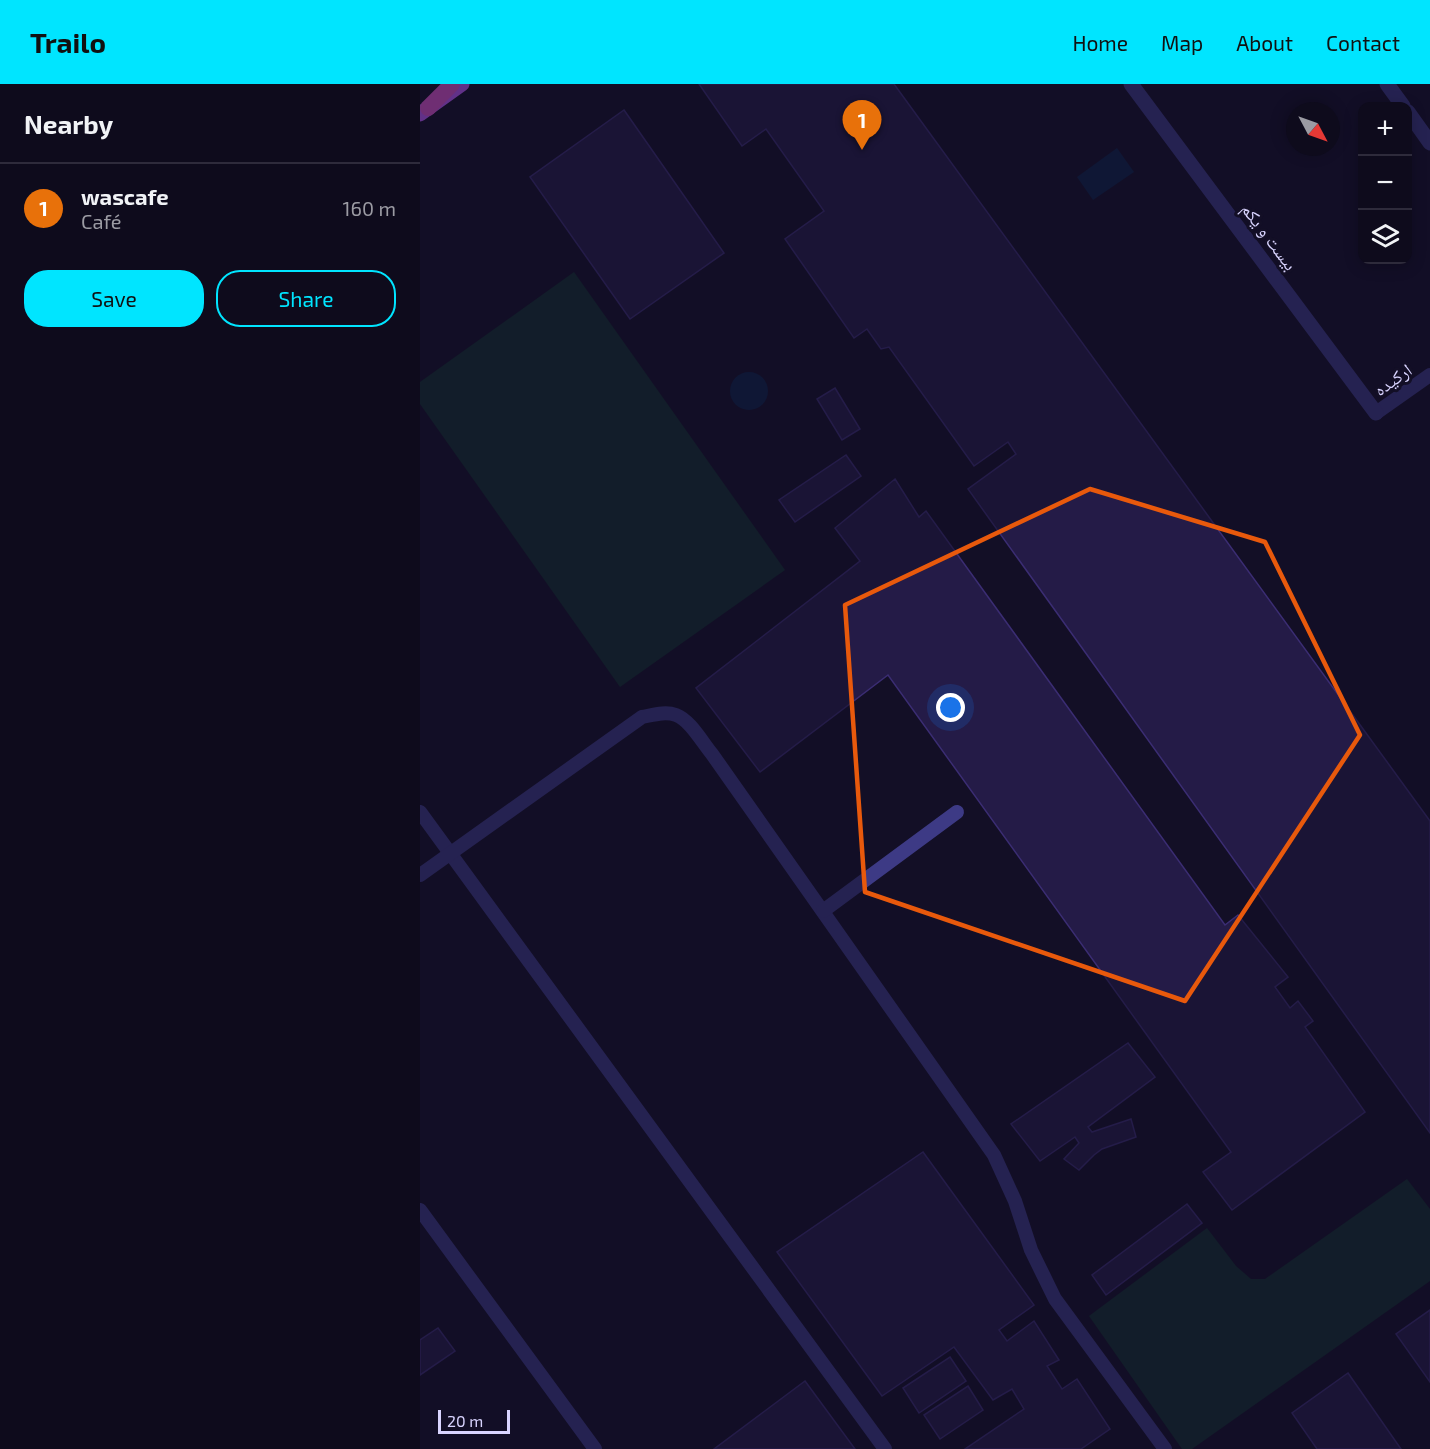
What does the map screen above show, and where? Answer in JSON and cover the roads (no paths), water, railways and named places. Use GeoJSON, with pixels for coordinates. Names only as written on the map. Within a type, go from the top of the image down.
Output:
{"type":"FeatureCollection","features":[{"type":"Feature","properties":{"kind":"highway"},"geometry":{"type":"LineString","coordinates":[[424,111],[452,84]]}},
{"type":"Feature","properties":{"kind":"main road"},"geometry":{"type":"LineString","coordinates":[[424,111],[462,84]]}},
{"type":"Feature","properties":{"kind":"street","name":"بیست و یکم"},"geometry":{"type":"LineString","coordinates":[[1131,84],[1376,413]]}},
{"type":"Feature","properties":{"kind":"street"},"geometry":{"type":"LineString","coordinates":[[1387,84],[1400,102]]}},
{"type":"Feature","properties":{"kind":"street"},"geometry":{"type":"LineString","coordinates":[[1412,119],[1430,143]]}},
{"type":"Feature","properties":{"kind":"lane","name":"ارکیده"},"geometry":{"type":"LineString","coordinates":[[1376,413],[1430,375]]}},
{"type":"Feature","properties":{"kind":"lane"},"geometry":{"type":"LineString","coordinates":[[420,874],[642,717],[661,713],[676,715],[687,723],[712,753],[994,1155],[1015,1201],[1031,1250],[1056,1299],[1165,1449]]}},
{"type":"Feature","properties":{"kind":"lane"},"geometry":{"type":"LineString","coordinates":[[420,812],[885,1449]]}},
{"type":"Feature","properties":{"kind":"lane"},"geometry":{"type":"LineString","coordinates":[[823,911],[957,812]]}},
{"type":"Feature","properties":{"kind":"lane"},"geometry":{"type":"LineString","coordinates":[[420,1210],[595,1449]]}},
{"type":"Feature","properties":{"kind":"water"},"geometry":{"type":"Polygon","coordinates":[[[1117,148],[1134,172],[1093,200],[1077,177],[1117,148]]]}},
{"type":"Feature","properties":{"kind":"water"},"geometry":{"type":"Polygon","coordinates":[[[749,372],[762,378],[768,391],[762,404],[749,410],[736,404],[730,391],[736,378],[749,372]]]}},
{"type":"Feature","properties":{"kind":"place","name":"wascafe"},"geometry":{"type":"Point","coordinates":[862,150]}}]}
